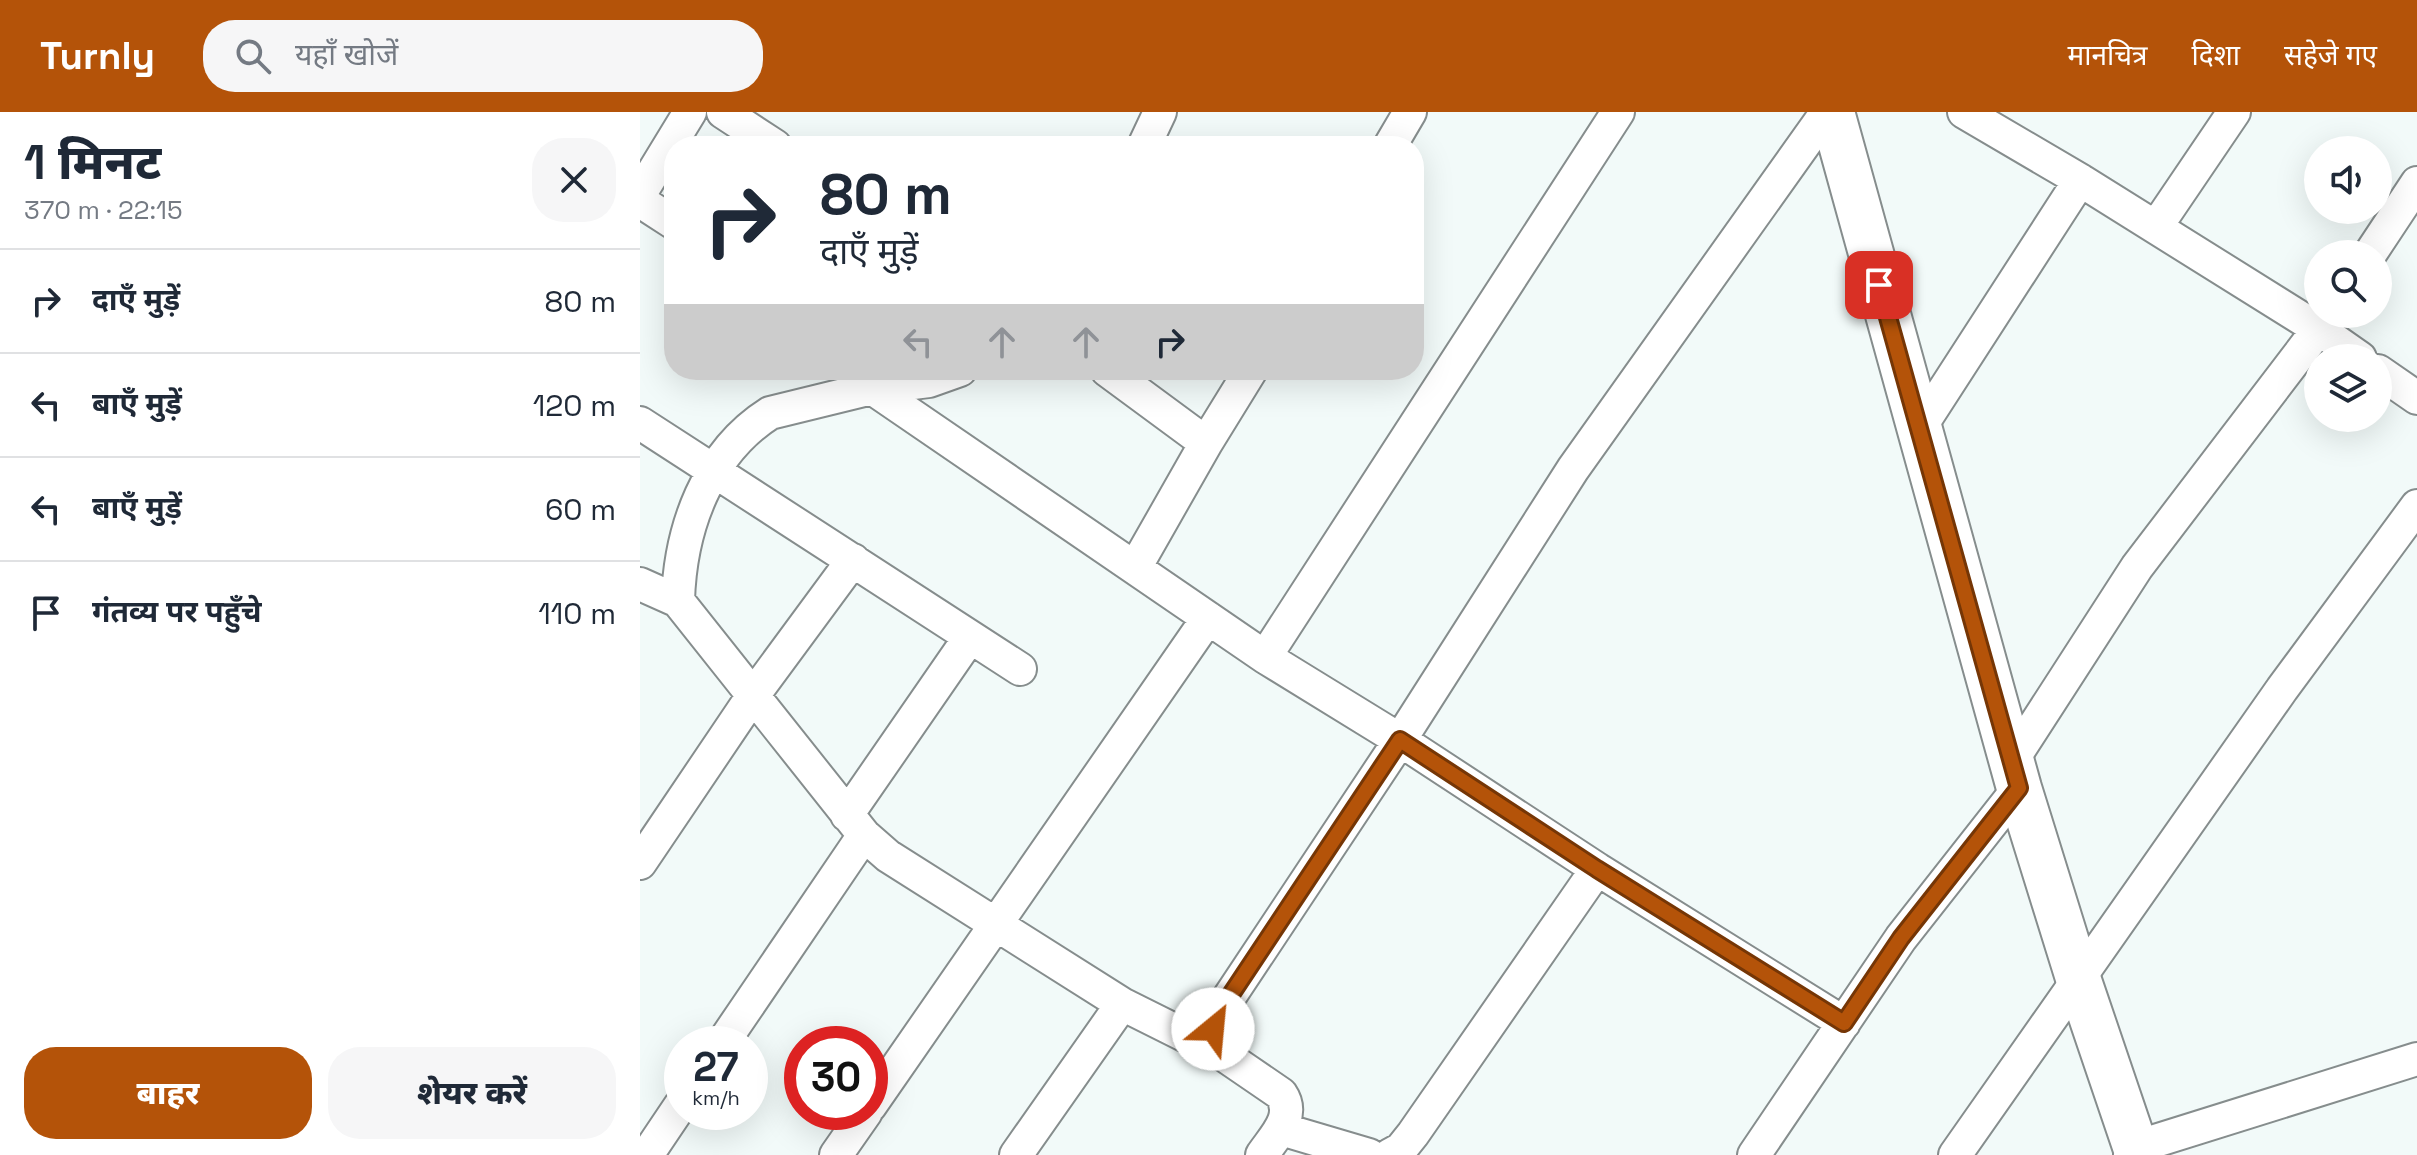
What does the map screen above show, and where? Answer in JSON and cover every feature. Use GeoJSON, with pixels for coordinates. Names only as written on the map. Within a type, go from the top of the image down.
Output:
{"type":"FeatureCollection","features":[{"type":"Feature","properties":{"kind":"street"},"geometry":{"type":"LineString","coordinates":[[675,136],[690,112]]}},
{"type":"Feature","properties":{"kind":"street"},"geometry":{"type":"LineString","coordinates":[[723,112],[760,136]]}},
{"type":"Feature","properties":{"kind":"street"},"geometry":{"type":"LineString","coordinates":[[1151,136],[1160,112]]}},
{"type":"Feature","properties":{"kind":"street"},"geometry":{"type":"LineString","coordinates":[[1396,136],[1410,112]]}},
{"type":"Feature","properties":{"kind":"street"},"geometry":{"type":"LineString","coordinates":[[1265,657],[1618,112]]}},
{"type":"Feature","properties":{"kind":"street"},"geometry":{"type":"LineString","coordinates":[[1830,112],[2016,773],[2135,1152],[2417,1059]]}},
{"type":"Feature","properties":{"kind":"street"},"geometry":{"type":"LineString","coordinates":[[1224,1055],[1213,1044],[1213,1029],[1218,1014],[1400,740],[1573,469],[1830,112]]}},
{"type":"Feature","properties":{"kind":"street"},"geometry":{"type":"LineString","coordinates":[[1964,112],[2156,227],[2304,310]]}},
{"type":"Feature","properties":{"kind":"street"},"geometry":{"type":"LineString","coordinates":[[2156,227],[2234,112]]}},
{"type":"Feature","properties":{"kind":"street"},"geometry":{"type":"LineString","coordinates":[[640,194],[664,155]]}},
{"type":"Feature","properties":{"kind":"street"},"geometry":{"type":"LineString","coordinates":[[1919,429],[2080,180]]}},
{"type":"Feature","properties":{"kind":"street"},"geometry":{"type":"LineString","coordinates":[[2379,240],[2417,183]]}},
{"type":"Feature","properties":{"kind":"street"},"geometry":{"type":"LineString","coordinates":[[640,201],[664,217]]}},
{"type":"Feature","properties":{"kind":"street"},"geometry":{"type":"LineString","coordinates":[[1754,1155],[2016,773],[2137,567],[2320,328]]}},
{"type":"Feature","properties":{"kind":"street"},"geometry":{"type":"LineString","coordinates":[[2331,328],[2346,344]]}},
{"type":"Feature","properties":{"kind":"street"},"geometry":{"type":"LineString","coordinates":[[678,601],[679,566],[692,517],[713,470],[743,433],[770,413],[904,380]]}},
{"type":"Feature","properties":{"kind":"street"},"geometry":{"type":"LineString","coordinates":[[1121,380],[1206,443]]}},
{"type":"Feature","properties":{"kind":"street"},"geometry":{"type":"LineString","coordinates":[[1136,566],[1245,380]]}},
{"type":"Feature","properties":{"kind":"street"},"geometry":{"type":"LineString","coordinates":[[2392,381],[2417,398]]}},
{"type":"Feature","properties":{"kind":"street"},"geometry":{"type":"LineString","coordinates":[[872,388],[1265,657],[1844,1023]]}},
{"type":"Feature","properties":{"kind":"street"},"geometry":{"type":"LineString","coordinates":[[640,423],[1020,669]]}},
{"type":"Feature","properties":{"kind":"street"},"geometry":{"type":"LineString","coordinates":[[1955,1155],[2282,689],[2417,506]]}},
{"type":"Feature","properties":{"kind":"street"},"geometry":{"type":"LineString","coordinates":[[640,863],[752,697],[853,560]]}},
{"type":"Feature","properties":{"kind":"street"},"geometry":{"type":"LineString","coordinates":[[640,584],[678,601],[856,825],[888,856],[1122,1004],[1224,1055],[1281,1094],[1287,1103],[1287,1115],[1262,1155]]}},
{"type":"Feature","properties":{"kind":"street"},"geometry":{"type":"LineString","coordinates":[[888,1080],[1208,618]]}},
{"type":"Feature","properties":{"kind":"street"},"geometry":{"type":"LineString","coordinates":[[733,1026],[970,637]]}},
{"type":"Feature","properties":{"kind":"street"},"geometry":{"type":"LineString","coordinates":[[1390,1155],[1401,1149],[1413,1134],[1597,869]]}},
{"type":"Feature","properties":{"kind":"street"},"geometry":{"type":"LineString","coordinates":[[1016,1155],[1122,1004]]}},
{"type":"Feature","properties":{"kind":"street"},"geometry":{"type":"LineString","coordinates":[[1281,1129],[1369,1155]]}},
{"type":"Feature","properties":{"kind":"street"},"geometry":{"type":"LineString","coordinates":[[647,1155],[664,1130]]}},
{"type":"Feature","properties":{"kind":"street"},"geometry":{"type":"LineString","coordinates":[[836,1155],[853,1130]]}},
{"type":"Feature","properties":{"kind":"route"},"geometry":{"type":"LineString","coordinates":[[1213,1029],[1218,1014],[1400,740],[1597,869],[1844,1023],[1901,938],[2019,788],[1879,285]]}}]}
